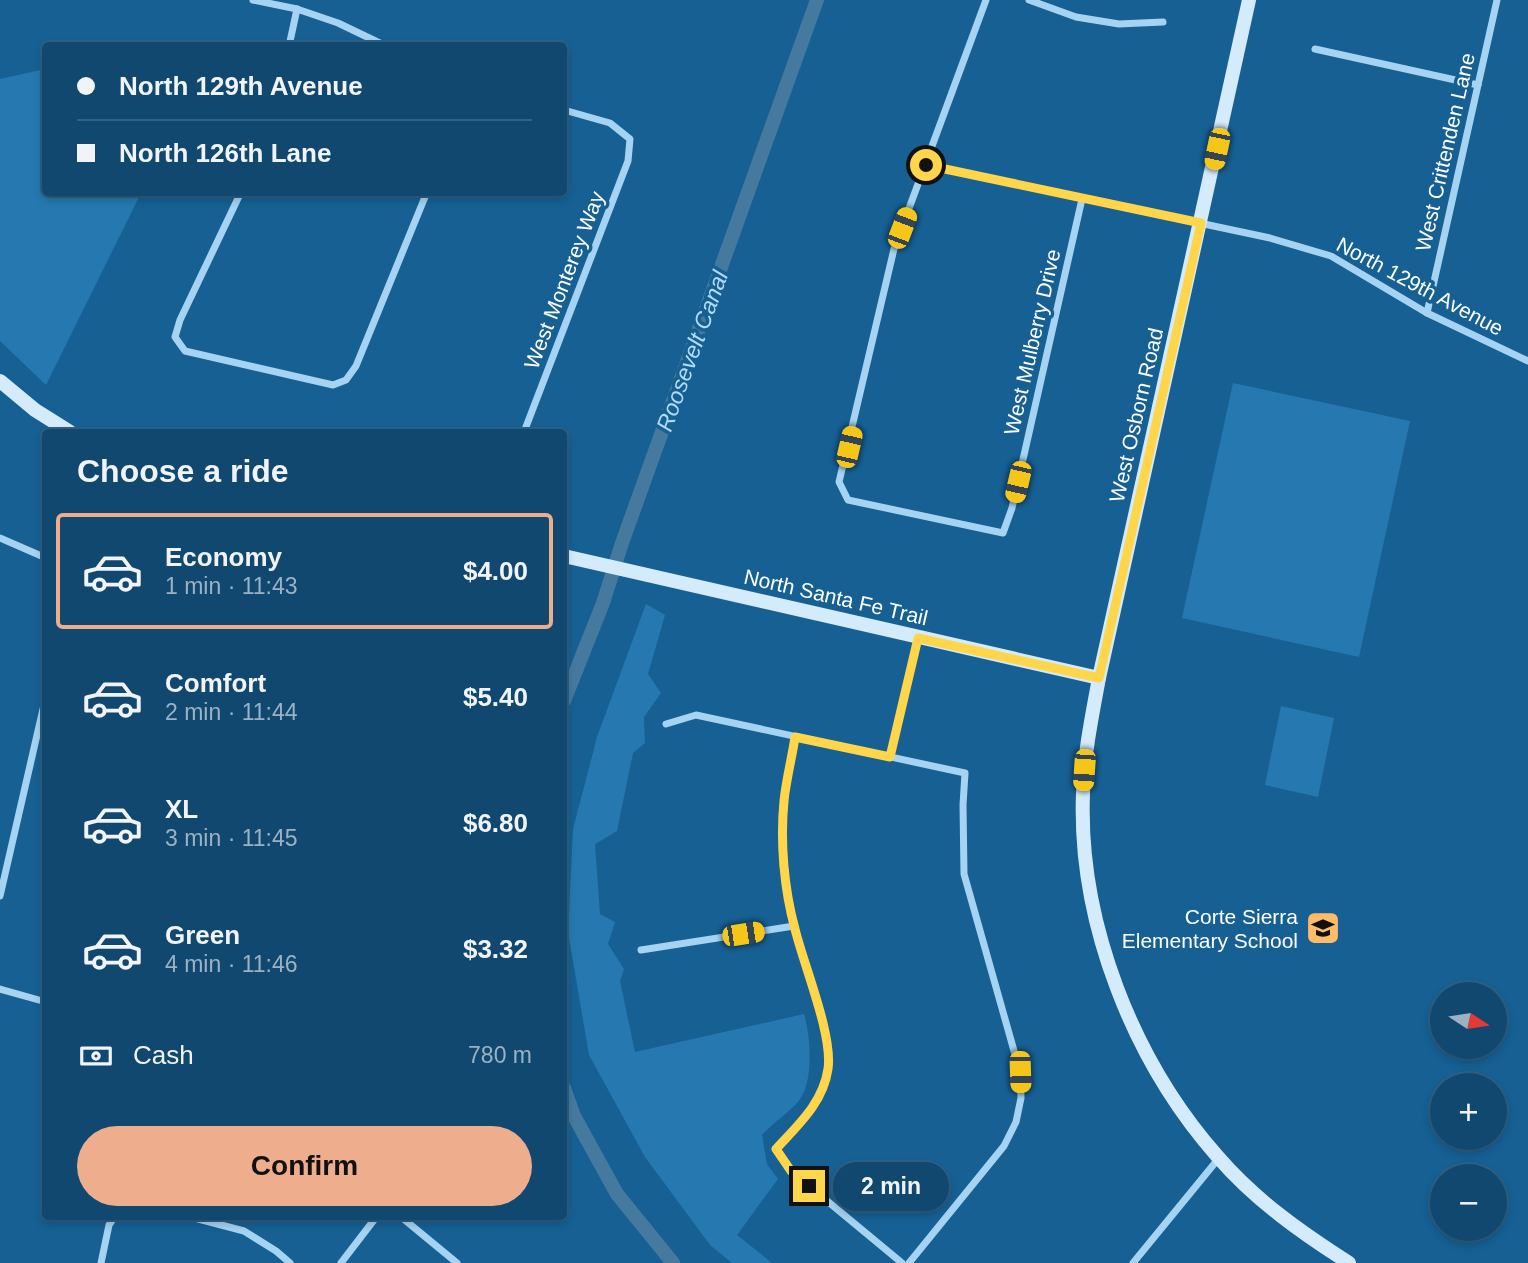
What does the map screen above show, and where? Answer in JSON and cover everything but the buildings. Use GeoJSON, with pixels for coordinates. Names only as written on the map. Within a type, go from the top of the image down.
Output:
{"type":"FeatureCollection","features":[{"type":"Feature","properties":{"kind":"street"},"geometry":{"type":"LineString","coordinates":[[253,0],[297,9],[338,23],[378,42]]}},
{"type":"Feature","properties":{"kind":"street"},"geometry":{"type":"LineString","coordinates":[[926,165],[986,0]]}},
{"type":"Feature","properties":{"kind":"street"},"geometry":{"type":"LineString","coordinates":[[1029,0],[1076,17],[1119,24],[1163,22]]}},
{"type":"Feature","properties":{"kind":"street","name":"West Osborn Road"},"geometry":{"type":"LineString","coordinates":[[1219,1158],[1168,1091],[1126,1012],[1099,930],[1090,888],[1084,842],[1083,795],[1086,746],[1099,678],[1248,0]]}},
{"type":"Feature","properties":{"kind":"street","name":"West Crittenden Lane"},"geometry":{"type":"LineString","coordinates":[[1427,313],[1497,0]]}},
{"type":"Feature","properties":{"kind":"street"},"geometry":{"type":"LineString","coordinates":[[290,42],[297,9]]}},
{"type":"Feature","properties":{"kind":"street"},"geometry":{"type":"LineString","coordinates":[[1315,49],[1478,85]]}},
{"type":"Feature","properties":{"kind":"street","name":"West Monterey Way"},"geometry":{"type":"LineString","coordinates":[[525,429],[628,161],[630,139],[610,123],[567,111]]}},
{"type":"Feature","properties":{"kind":"street","name":"North 129th Avenue"},"geometry":{"type":"LineString","coordinates":[[926,165],[1270,238],[1331,256],[1427,313],[1528,361]]}},
{"type":"Feature","properties":{"kind":"street","name":"West Mulberry Drive"},"geometry":{"type":"LineString","coordinates":[[926,165],[894,249],[839,482],[848,500],[1003,533],[1012,508],[1082,199]]}},
{"type":"Feature","properties":{"kind":"street"},"geometry":{"type":"LineString","coordinates":[[239,196],[180,320],[175,337],[185,351],[333,385],[346,380],[356,366],[425,196]]}},
{"type":"Feature","properties":{"kind":"street"},"geometry":{"type":"LineString","coordinates":[[0,381],[35,410],[65,429]]}},
{"type":"Feature","properties":{"kind":"street"},"geometry":{"type":"LineString","coordinates":[[0,538],[42,556]]}},
{"type":"Feature","properties":{"kind":"street","name":"North Santa Fe Trail"},"geometry":{"type":"LineString","coordinates":[[567,557],[1099,678]]}},
{"type":"Feature","properties":{"kind":"street"},"geometry":{"type":"LineString","coordinates":[[890,757],[918,638]]}},
{"type":"Feature","properties":{"kind":"street"},"geometry":{"type":"LineString","coordinates":[[0,897],[42,713]]}},
{"type":"Feature","properties":{"kind":"street"},"geometry":{"type":"LineString","coordinates":[[666,724],[696,715],[965,774],[964,874],[1020,1072],[1021,1098],[1016,1122],[1003,1146],[909,1263]]}},
{"type":"Feature","properties":{"kind":"street"},"geometry":{"type":"LineString","coordinates":[[795,737],[784,801],[785,870],[794,926],[828,1043],[828,1068],[823,1090],[808,1115],[776,1149],[791,1171],[902,1263]]}},
{"type":"Feature","properties":{"kind":"street"},"geometry":{"type":"LineString","coordinates":[[641,950],[794,926]]}},
{"type":"Feature","properties":{"kind":"street"},"geometry":{"type":"LineString","coordinates":[[0,989],[42,1001]]}},
{"type":"Feature","properties":{"kind":"street"},"geometry":{"type":"LineString","coordinates":[[1133,1263],[1219,1158],[1279,1215],[1349,1263]]}},
{"type":"Feature","properties":{"kind":"street"},"geometry":{"type":"LineString","coordinates":[[101,1263],[112,1220]]}},
{"type":"Feature","properties":{"kind":"street"},"geometry":{"type":"LineString","coordinates":[[202,1220],[244,1231],[290,1263]]}},
{"type":"Feature","properties":{"kind":"street"},"geometry":{"type":"LineString","coordinates":[[341,1263],[374,1220]]}},
{"type":"Feature","properties":{"kind":"street"},"geometry":{"type":"LineString","coordinates":[[405,1220],[457,1263]]}},
{"type":"Feature","properties":{"kind":"shaded area"},"geometry":{"type":"Polygon","coordinates":[[[42,70],[42,196],[140,196],[46,385],[0,341],[0,79],[42,70]]]}},
{"type":"Feature","properties":{"kind":"shaded area"},"geometry":{"type":"Polygon","coordinates":[[[1233,383],[1410,421],[1359,657],[1182,618],[1233,383]]]}},
{"type":"Feature","properties":{"kind":"shaded area"},"geometry":{"type":"Polygon","coordinates":[[[646,604],[665,615],[648,674],[661,693],[644,717],[645,743],[633,753],[617,831],[595,844],[600,914],[615,922],[608,944],[624,969],[620,981],[635,1052],[804,1014],[810,1049],[806,1087],[795,1105],[762,1135],[767,1164],[778,1179],[737,1235],[772,1263],[732,1263],[710,1245],[645,1157],[589,1055],[568,932],[573,829],[597,737],[646,604]]]}},
{"type":"Feature","properties":{"kind":"shaded area"},"geometry":{"type":"Polygon","coordinates":[[[1281,706],[1334,718],[1318,797],[1265,785],[1281,706]]]}},
{"type":"Feature","properties":{"kind":"waterway","name":"Roosevelt Canal"},"geometry":{"type":"LineString","coordinates":[[567,693],[603,603],[622,543],[817,0]]}},
{"type":"Feature","properties":{"kind":"waterway","name":"Roosevelt Canal"},"geometry":{"type":"LineString","coordinates":[[567,1096],[574,1116],[617,1194],[673,1263]]}},
{"type":"Feature","properties":{"kind":"place","name":"Corte Sierra Elementary School"},"geometry":{"type":"Point","coordinates":[1323,928]}},
{"type":"Feature","properties":{"kind":"route"},"geometry":{"type":"LineString","coordinates":[[809,1186],[791,1171],[776,1149],[808,1115],[823,1090],[828,1068],[828,1043],[794,926],[785,870],[784,801],[795,737],[890,757],[918,638],[1099,678],[1201,223],[926,165]]}}]}
